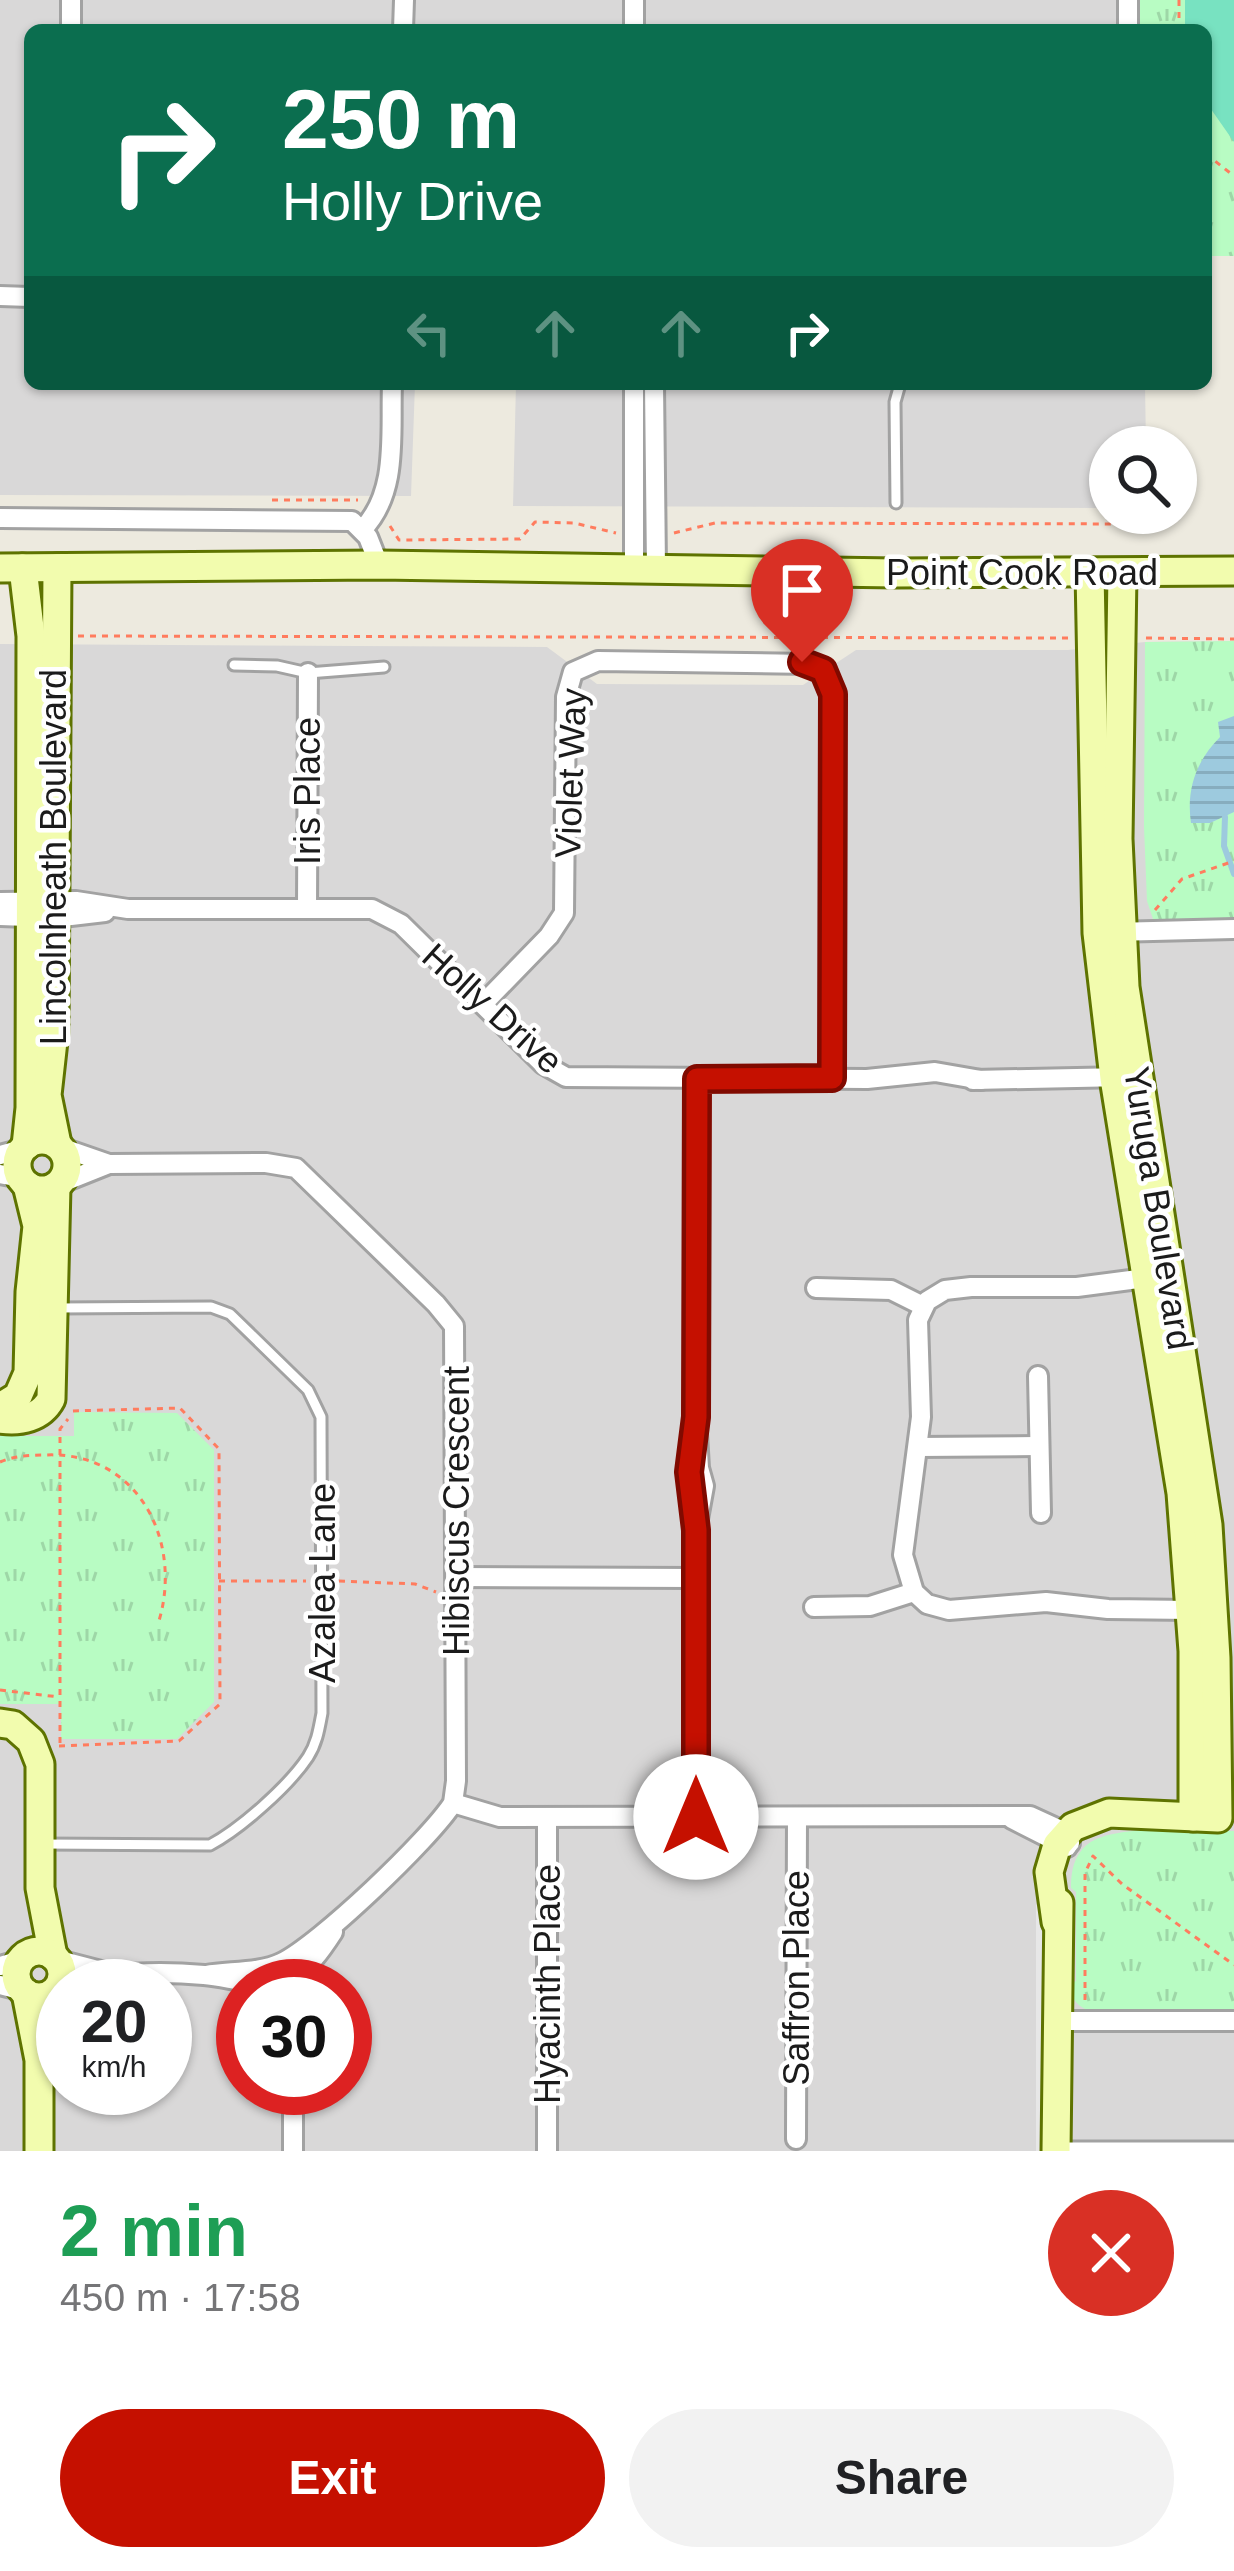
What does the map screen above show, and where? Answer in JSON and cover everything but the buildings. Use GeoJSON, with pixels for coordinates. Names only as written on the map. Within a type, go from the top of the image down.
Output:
{"type":"FeatureCollection","features":[{"type":"Feature","properties":{"kind":"street"},"geometry":{"type":"LineString","coordinates":[[362,530],[379,509],[388,484],[392,390]]}},
{"type":"Feature","properties":{"kind":"street"},"geometry":{"type":"LineString","coordinates":[[634,390],[645,533]]}},
{"type":"Feature","properties":{"kind":"street"},"geometry":{"type":"LineString","coordinates":[[645,568],[654,390]]}},
{"type":"Feature","properties":{"kind":"street"},"geometry":{"type":"LineString","coordinates":[[0,518],[352,521],[362,530],[379,565]]}},
{"type":"Feature","properties":{"kind":"street","name":"Point Cook Road"},"geometry":{"type":"LineString","coordinates":[[12,568],[379,565],[1234,571]]}},
{"type":"Feature","properties":{"kind":"street","name":"Lincolnheath Boulevard"},"geometry":{"type":"LineString","coordinates":[[12,568],[31,636],[42,909],[54,1049],[47,1095],[58,1146]]}},
{"type":"Feature","properties":{"kind":"street","name":"Lincolnheath Boulevard"},"geometry":{"type":"LineString","coordinates":[[16,1150],[30,1108],[57,568]]}},
{"type":"Feature","properties":{"kind":"street","name":"Yuruga Boulevard"},"geometry":{"type":"LineString","coordinates":[[1090,572],[1104,638],[1122,928],[1125,1077],[1158,1276],[1202,1474],[1212,1571],[1215,1818]]}},
{"type":"Feature","properties":{"kind":"street","name":"Yuruga Boulevard"},"geometry":{"type":"LineString","coordinates":[[1104,638],[1122,573]]}},
{"type":"Feature","properties":{"kind":"street","name":"Violet Way"},"geometry":{"type":"LineString","coordinates":[[483,1004],[549,936],[564,913],[566,697],[573,672],[598,662],[810,664],[828,676],[833,694],[832,1078]]}},
{"type":"Feature","properties":{"kind":"street","name":"Iris Place"},"geometry":{"type":"LineString","coordinates":[[307,909],[308,673]]}},
{"type":"Feature","properties":{"kind":"street"},"geometry":{"type":"LineString","coordinates":[[0,902],[42,909]]}},
{"type":"Feature","properties":{"kind":"street"},"geometry":{"type":"LineString","coordinates":[[0,916],[42,909]]}},
{"type":"Feature","properties":{"kind":"street","name":"Holly Drive"},"geometry":{"type":"LineString","coordinates":[[42,909],[372,909],[392,916],[560,1075],[577,1079],[867,1079],[935,1072],[981,1079],[1125,1077]]}},
{"type":"Feature","properties":{"kind":"street"},"geometry":{"type":"LineString","coordinates":[[1122,928],[1234,929]]}},
{"type":"Feature","properties":{"kind":"street"},"geometry":{"type":"LineString","coordinates":[[696,1817],[696,1530],[689,1472],[696,1417],[697,1079]]}},
{"type":"Feature","properties":{"kind":"street"},"geometry":{"type":"LineString","coordinates":[[0,1407],[12,1403],[25,1386],[37,1226],[16,1179],[16,1150],[41,1140],[58,1146],[68,1162],[58,1185],[51,1399],[28,1418],[0,1419]]}},
{"type":"Feature","properties":{"kind":"street","name":"Hibiscus Crescent"},"geometry":{"type":"LineString","coordinates":[[58,1146],[109,1164],[266,1163],[296,1168],[454,1326],[453,1803]]}},
{"type":"Feature","properties":{"kind":"street","name":"Hibiscus Crescent"},"geometry":{"type":"LineString","coordinates":[[58,1185],[109,1164]]}},
{"type":"Feature","properties":{"kind":"street"},"geometry":{"type":"LineString","coordinates":[[16,1179],[41,1190],[58,1185]]}},
{"type":"Feature","properties":{"kind":"street"},"geometry":{"type":"LineString","coordinates":[[1158,1276],[1076,1287],[971,1287],[938,1293],[923,1306],[918,1328],[922,1389],[918,1447],[902,1545],[914,1592],[927,1604],[949,1610],[1046,1602],[1191,1610]]}},
{"type":"Feature","properties":{"kind":"street","name":"Yuruga Boulevard"},"geometry":{"type":"LineString","coordinates":[[1158,1276],[1215,1818]]}},
{"type":"Feature","properties":{"kind":"street"},"geometry":{"type":"LineString","coordinates":[[816,1288],[892,1290],[923,1306]]}},
{"type":"Feature","properties":{"kind":"street"},"geometry":{"type":"LineString","coordinates":[[1038,1376],[1041,1513]]}},
{"type":"Feature","properties":{"kind":"street"},"geometry":{"type":"LineString","coordinates":[[25,1386],[51,1399]]}},
{"type":"Feature","properties":{"kind":"street"},"geometry":{"type":"LineString","coordinates":[[918,1447],[1037,1446]]}},
{"type":"Feature","properties":{"kind":"street"},"geometry":{"type":"LineString","coordinates":[[456,1587],[695,1578]]}},
{"type":"Feature","properties":{"kind":"street"},"geometry":{"type":"LineString","coordinates":[[814,1607],[878,1605],[914,1592]]}},
{"type":"Feature","properties":{"kind":"street"},"geometry":{"type":"LineString","coordinates":[[0,1723],[14,1725],[50,1754],[38,1844],[40,1888],[54,1958]]}},
{"type":"Feature","properties":{"kind":"street"},"geometry":{"type":"LineString","coordinates":[[304,1959],[453,1803],[485,1816],[1010,1818],[1065,1842]]}},
{"type":"Feature","properties":{"kind":"street"},"geometry":{"type":"LineString","coordinates":[[1056,2149],[1056,1922],[1049,1872],[1065,1842],[1096,1815],[1215,1818]]}},
{"type":"Feature","properties":{"kind":"street","name":"Hyacinth Place"},"geometry":{"type":"LineString","coordinates":[[547,2151],[548,1817]]}},
{"type":"Feature","properties":{"kind":"street","name":"Saffron Place"},"geometry":{"type":"LineString","coordinates":[[796,2139],[797,1817]]}},
{"type":"Feature","properties":{"kind":"street"},"geometry":{"type":"LineString","coordinates":[[36,2051],[16,1990],[15,1961],[40,1888]]}},
{"type":"Feature","properties":{"kind":"street"},"geometry":{"type":"LineString","coordinates":[[15,1961],[38,1951],[58,1959]]}},
{"type":"Feature","properties":{"kind":"street"},"geometry":{"type":"LineString","coordinates":[[1055,2021],[1234,2021]]}},
{"type":"Feature","properties":{"kind":"street"},"geometry":{"type":"LineString","coordinates":[[39,2115],[39,2151]]}},
{"type":"Feature","properties":{"kind":"street"},"geometry":{"type":"LineString","coordinates":[[292,2151],[293,2115]]}},
{"type":"Feature","properties":{"kind":"lane"},"geometry":{"type":"LineString","coordinates":[[896,503],[895,402],[899,390]]}},
{"type":"Feature","properties":{"kind":"lane","name":"Iris Place"},"geometry":{"type":"LineString","coordinates":[[234,665],[277,666],[308,673],[384,667]]}},
{"type":"Feature","properties":{"kind":"lane","name":"Azalea Lane"},"geometry":{"type":"LineString","coordinates":[[38,1844],[210,1846],[233,1833],[306,1760],[322,1712],[321,1417],[308,1390],[230,1314],[211,1307],[54,1308]]}},
{"type":"Feature","properties":{"kind":"lane"},"geometry":{"type":"LineString","coordinates":[[1056,2149],[1234,2147]]}},
{"type":"Feature","properties":{"kind":"path"},"geometry":{"type":"LineString","coordinates":[[256,500],[373,500],[399,540],[520,538],[535,522],[574,523],[609,533],[681,533],[715,523],[1089,524]]}},
{"type":"Feature","properties":{"kind":"path"},"geometry":{"type":"LineString","coordinates":[[54,636],[1234,639]]}},
{"type":"Feature","properties":{"kind":"path"},"geometry":{"type":"LineString","coordinates":[[1122,928],[1182,879],[1234,861]]}},
{"type":"Feature","properties":{"kind":"path"},"geometry":{"type":"LineString","coordinates":[[180,1408],[219,1449],[218,1581],[220,1704],[179,1741],[50,1754],[61,1698],[60,1430],[71,1409],[180,1408]]}},
{"type":"Feature","properties":{"kind":"path"},"geometry":{"type":"LineString","coordinates":[[0,1462],[61,1454],[95,1462],[130,1486],[153,1516],[166,1552],[166,1598],[158,1624]]}},
{"type":"Feature","properties":{"kind":"path"},"geometry":{"type":"LineString","coordinates":[[218,1581],[456,1587]]}},
{"type":"Feature","properties":{"kind":"path"},"geometry":{"type":"LineString","coordinates":[[0,1690],[61,1698]]}},
{"type":"Feature","properties":{"kind":"path"},"geometry":{"type":"LineString","coordinates":[[1085,2021],[1085,1873],[1093,1856],[1121,1884],[1234,1965]]}},
{"type":"Feature","properties":{"kind":"shaded area"},"geometry":{"type":"Polygon","coordinates":[[[0,0],[1138,0],[1139,24],[24,24],[24,390],[415,390],[411,496],[0,495],[0,0]]]}},
{"type":"Feature","properties":{"kind":"shaded area"},"geometry":{"type":"Polygon","coordinates":[[[516,390],[1145,390],[1146,426],[1089,426],[1089,508],[513,506],[516,390]]]}},
{"type":"Feature","properties":{"kind":"shaded area"},"geometry":{"type":"Polygon","coordinates":[[[1234,641],[1234,2151],[0,2151],[0,644],[547,647],[597,684],[803,685],[856,650],[1068,650],[1145,642],[1234,641]]]}},
{"type":"Feature","properties":{"kind":"shaded area"},"geometry":{"type":"Polygon","coordinates":[[[1206,1411],[1230,1600],[1233,1776],[1226,1779],[1202,1412],[1206,1411]]]}},
{"type":"Feature","properties":{"kind":"shaded area"},"geometry":{"type":"Polygon","coordinates":[[[1042,1891],[1042,2151],[1036,2151],[1036,1906],[1042,1891]]]}},
{"type":"Feature","properties":{"kind":"green space"},"geometry":{"type":"Polygon","coordinates":[[[1138,0],[1234,0],[1234,256],[1212,256],[1212,24],[1139,24],[1138,0]]]}},
{"type":"Feature","properties":{"kind":"green space"},"geometry":{"type":"Polygon","coordinates":[[[1185,0],[1234,0],[1234,142],[1212,111],[1212,24],[1185,24],[1185,0]]]}},
{"type":"Feature","properties":{"kind":"green space"},"geometry":{"type":"Polygon","coordinates":[[[1234,641],[1234,920],[1153,919],[1147,901],[1144,827],[1145,642],[1234,641]]]}},
{"type":"Feature","properties":{"kind":"green space"},"geometry":{"type":"Polygon","coordinates":[[[74,1412],[177,1413],[214,1450],[214,1702],[177,1739],[61,1739],[61,1704],[0,1704],[0,1436],[74,1436],[74,1412]]]}},
{"type":"Feature","properties":{"kind":"green space"},"geometry":{"type":"Polygon","coordinates":[[[1234,1831],[1234,2013],[1092,2012],[1079,2005],[1070,1984],[1076,1981],[1076,1892],[1071,1882],[1083,1848],[1117,1833],[1234,1831]]]}},
{"type":"Feature","properties":{"kind":"water"},"geometry":{"type":"Polygon","coordinates":[[[1234,716],[1234,812],[1210,823],[1191,823],[1195,777],[1220,737],[1218,722],[1234,716]]]}},
{"type":"Feature","properties":{"kind":"waterway"},"geometry":{"type":"LineString","coordinates":[[1225,817],[1224,846],[1234,874]]}},
{"type":"Feature","properties":{"kind":"route"},"geometry":{"type":"LineString","coordinates":[[696,1817],[696,1530],[689,1472],[696,1417],[697,1079],[832,1078],[833,694],[823,670],[802,662]]}}]}
